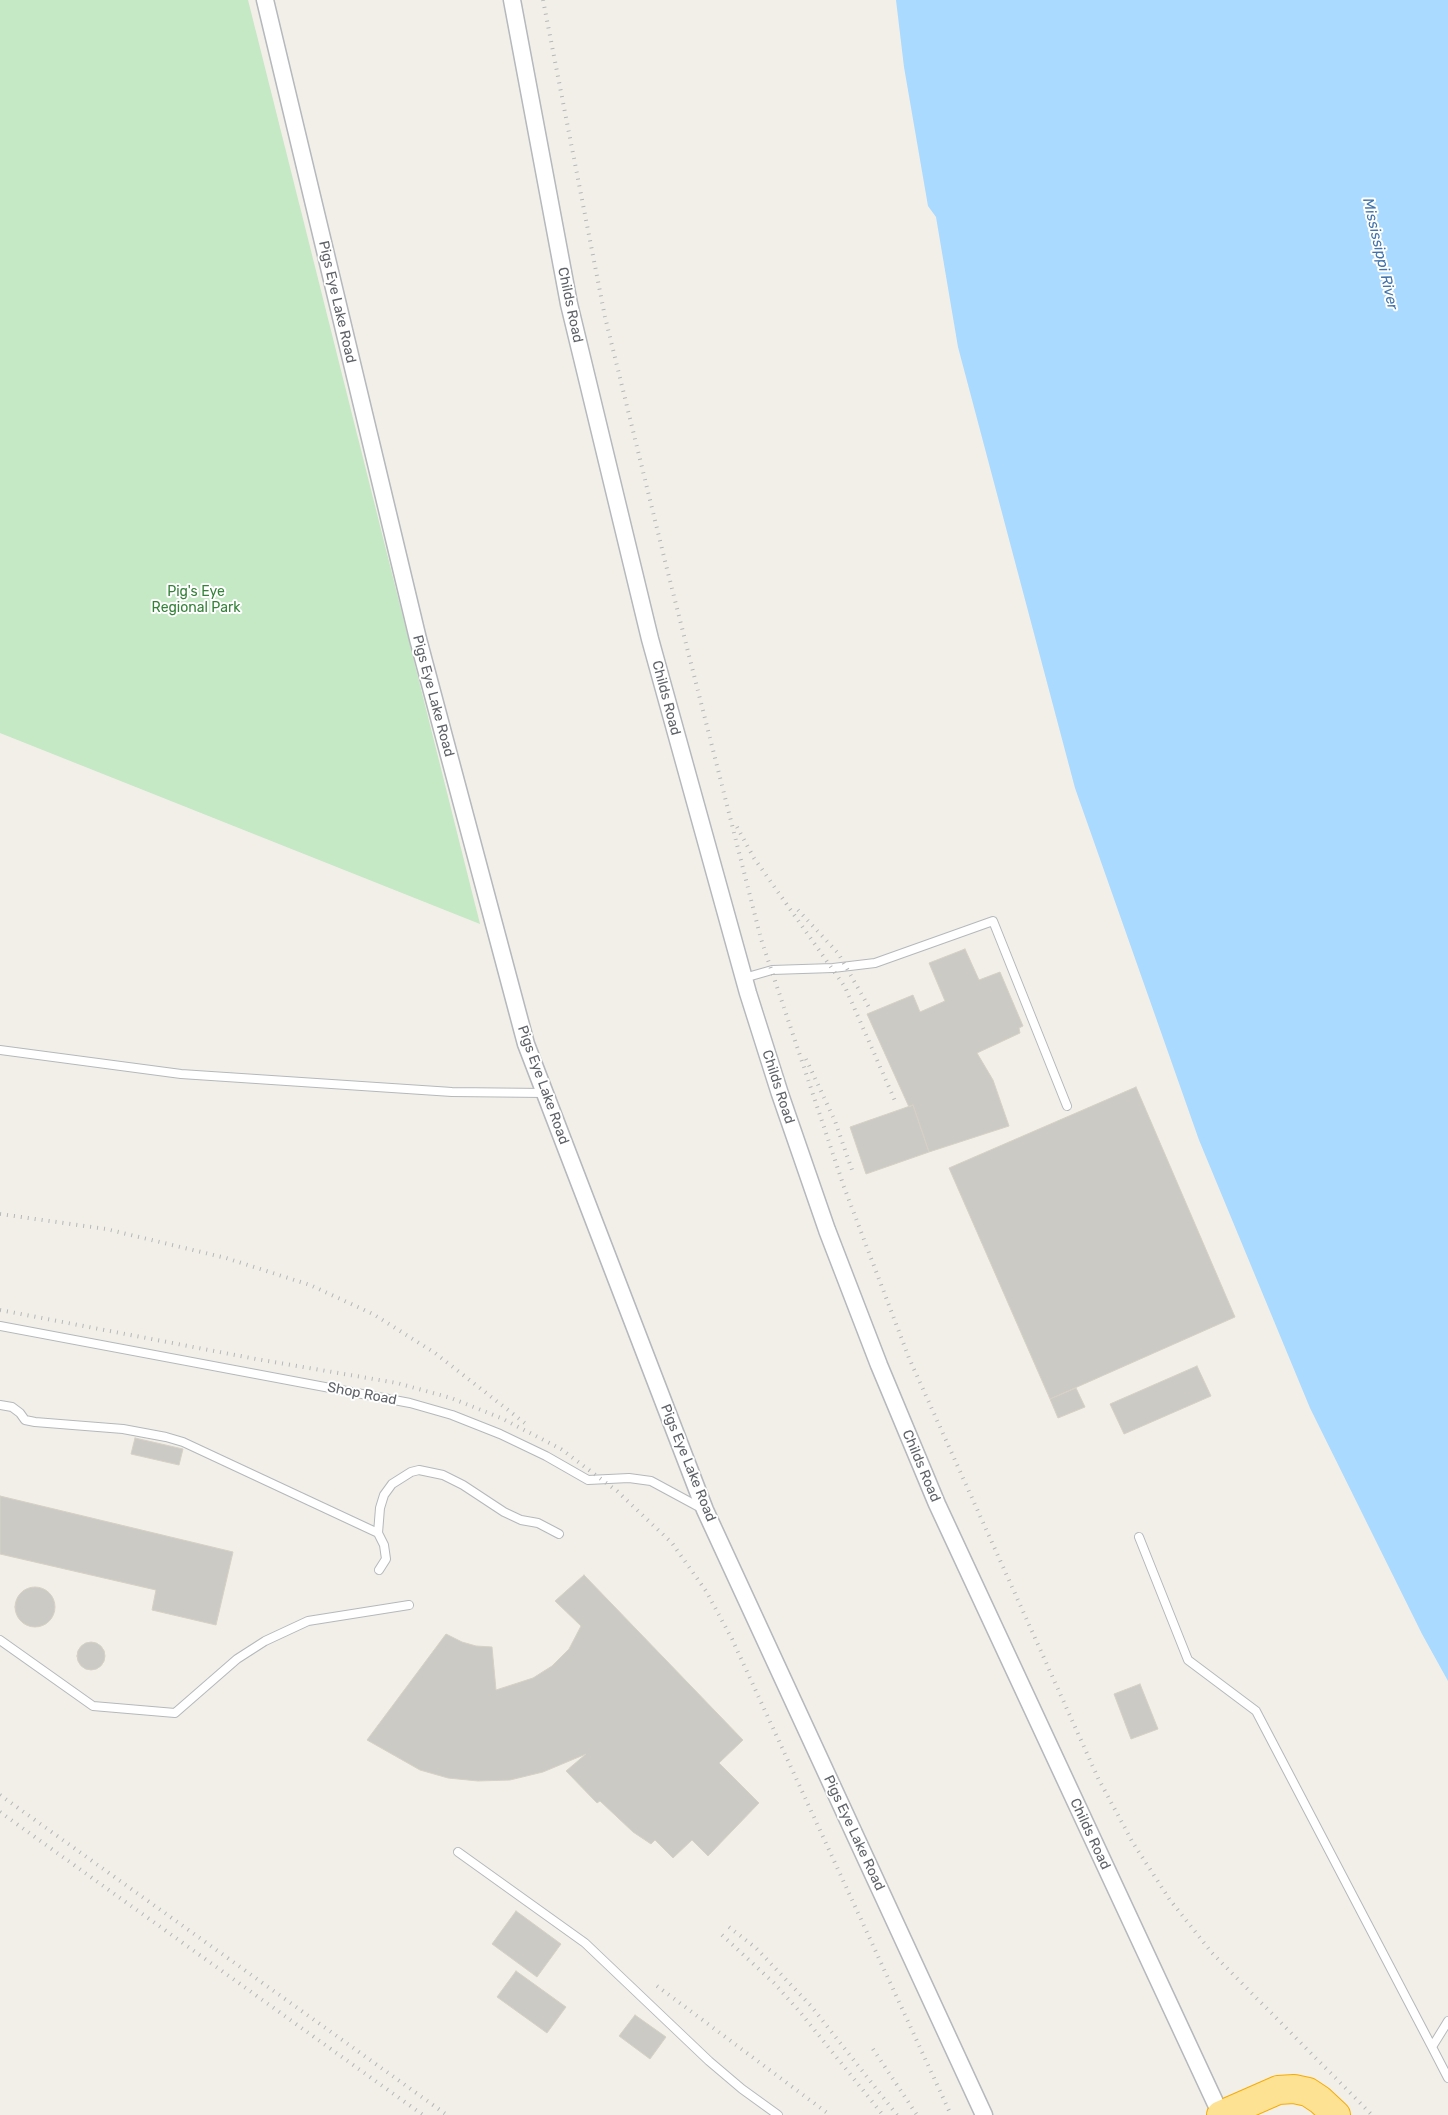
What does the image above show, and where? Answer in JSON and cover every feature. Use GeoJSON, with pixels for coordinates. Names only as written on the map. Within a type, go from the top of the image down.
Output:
{"type":"FeatureCollection","features":[{"type":"Feature","properties":{"kind":"highway"},"geometry":{"type":"LineString","coordinates":[[1221,2115],[1278,2090],[1294,2089],[1308,2092],[1336,2115]]}},
{"type":"Feature","properties":{"kind":"street","name":"Pigs Eye Lake Road"},"geometry":{"type":"LineString","coordinates":[[265,0],[418,639],[526,1044],[705,1510],[984,2115]]}},
{"type":"Feature","properties":{"kind":"street","name":"Childs Road"},"geometry":{"type":"LineString","coordinates":[[512,0],[575,330],[650,639],[744,978],[780,1094],[821,1212],[879,1365],[959,1552],[1221,2115]]}},
{"type":"Feature","properties":{"kind":"lane"},"geometry":{"type":"LineString","coordinates":[[744,978],[772,970],[833,968],[875,963],[993,921],[1067,1106]]}},
{"type":"Feature","properties":{"kind":"lane"},"geometry":{"type":"LineString","coordinates":[[0,1050],[181,1074],[452,1092],[545,1093]]}},
{"type":"Feature","properties":{"kind":"lane","name":"Shop Road"},"geometry":{"type":"LineString","coordinates":[[0,1326],[410,1403],[452,1415],[500,1434],[546,1456],[588,1480],[629,1478],[651,1482],[705,1510]]}},
{"type":"Feature","properties":{"kind":"lane"},"geometry":{"type":"LineString","coordinates":[[0,1405],[12,1407],[25,1420],[122,1429],[183,1442],[378,1533]]}},
{"type":"Feature","properties":{"kind":"lane"},"geometry":{"type":"LineString","coordinates":[[379,1570],[386,1559],[384,1545],[378,1533],[380,1508],[384,1495],[392,1484],[411,1472],[419,1470],[443,1475],[504,1512],[521,1520],[538,1523],[558,1534]]}},
{"type":"Feature","properties":{"kind":"lane"},"geometry":{"type":"LineString","coordinates":[[1139,1537],[1188,1660],[1256,1711],[1448,2078]]}},
{"type":"Feature","properties":{"kind":"lane"},"geometry":{"type":"LineString","coordinates":[[0,1640],[93,1706],[175,1712],[237,1659],[265,1641],[308,1621],[409,1605]]}},
{"type":"Feature","properties":{"kind":"lane"},"geometry":{"type":"LineString","coordinates":[[458,1852],[585,1943],[709,2061],[742,2090],[778,2115]]}},
{"type":"Feature","properties":{"kind":"lane"},"geometry":{"type":"LineString","coordinates":[[1432,2047],[1448,2021]]}},
{"type":"Feature","properties":{"kind":"green space","name":"Pig's Eye Regional Park"},"geometry":{"type":"Polygon","coordinates":[[[0,0],[248,0],[480,924],[0,733],[0,0]]]}},
{"type":"Feature","properties":{"kind":"water","name":"Mississippi River"},"geometry":{"type":"Polygon","coordinates":[[[896,0],[1448,0],[1448,1681],[1422,1634],[1310,1408],[1199,1140],[1075,788],[958,347],[936,217],[928,206],[904,67],[896,0]]]}},
{"type":"Feature","properties":{"kind":"building"},"geometry":{"type":"Polygon","coordinates":[[[965,949],[979,980],[1000,972],[1023,1026],[1019,1028],[1020,1033],[977,1053],[993,1080],[1009,1126],[929,1152],[913,1105],[909,1107],[867,1014],[913,995],[920,1012],[945,1001],[929,963],[965,949]]]}},
{"type":"Feature","properties":{"kind":"building"},"geometry":{"type":"Polygon","coordinates":[[[1136,1087],[1235,1317],[1050,1399],[949,1168],[1136,1087]]]}},
{"type":"Feature","properties":{"kind":"building"},"geometry":{"type":"Polygon","coordinates":[[[913,1105],[929,1152],[866,1174],[850,1127],[913,1105]]]}},
{"type":"Feature","properties":{"kind":"building"},"geometry":{"type":"Polygon","coordinates":[[[1197,1366],[1211,1396],[1124,1434],[1110,1404],[1197,1366]]]}},
{"type":"Feature","properties":{"kind":"building"},"geometry":{"type":"Polygon","coordinates":[[[1076,1388],[1085,1407],[1058,1418],[1050,1399],[1076,1388]]]}},
{"type":"Feature","properties":{"kind":"building"},"geometry":{"type":"Polygon","coordinates":[[[135,1438],[183,1449],[179,1465],[131,1454],[135,1438]]]}},
{"type":"Feature","properties":{"kind":"building"},"geometry":{"type":"Polygon","coordinates":[[[0,1496],[233,1552],[216,1625],[152,1610],[156,1590],[0,1554],[0,1496]]]}},
{"type":"Feature","properties":{"kind":"building"},"geometry":{"type":"Polygon","coordinates":[[[584,1575],[743,1740],[719,1763],[759,1803],[708,1856],[692,1840],[673,1858],[655,1840],[651,1844],[633,1832],[600,1801],[597,1803],[566,1771],[586,1754],[543,1772],[510,1780],[478,1781],[448,1778],[420,1770],[367,1740],[446,1634],[476,1646],[492,1647],[496,1690],[533,1678],[552,1666],[569,1649],[581,1626],[555,1601],[584,1575]]]}},
{"type":"Feature","properties":{"kind":"building"},"geometry":{"type":"Polygon","coordinates":[[[31,1587],[39,1587],[46,1590],[52,1596],[55,1607],[52,1618],[46,1624],[39,1627],[31,1627],[24,1624],[18,1618],[15,1611],[15,1603],[18,1596],[24,1590],[31,1587]]]}},
{"type":"Feature","properties":{"kind":"building"},"geometry":{"type":"Polygon","coordinates":[[[91,1642],[101,1646],[105,1656],[101,1666],[91,1670],[81,1666],[77,1656],[81,1646],[91,1642]]]}},
{"type":"Feature","properties":{"kind":"building"},"geometry":{"type":"Polygon","coordinates":[[[1140,1684],[1158,1729],[1131,1739],[1114,1694],[1140,1684]]]}},
{"type":"Feature","properties":{"kind":"building"},"geometry":{"type":"Polygon","coordinates":[[[516,1911],[561,1944],[537,1977],[492,1944],[516,1911]]]}},
{"type":"Feature","properties":{"kind":"building"},"geometry":{"type":"Polygon","coordinates":[[[516,1971],[566,2007],[547,2033],[497,1997],[516,1971]]]}},
{"type":"Feature","properties":{"kind":"building"},"geometry":{"type":"Polygon","coordinates":[[[635,2015],[666,2037],[650,2059],[619,2036],[635,2015]]]}},
{"type":"Feature","properties":{"kind":"railway"},"geometry":{"type":"LineString","coordinates":[[543,0],[605,317],[761,939],[844,1187],[909,1358],[1098,1778],[1133,1843],[1170,1900],[1212,1953],[1372,2115]]}},
{"type":"Feature","properties":{"kind":"railway"},"geometry":{"type":"LineString","coordinates":[[737,827],[754,858],[845,987],[896,1103]]}},
{"type":"Feature","properties":{"kind":"railway"},"geometry":{"type":"LineString","coordinates":[[798,910],[838,953],[870,1009]]}},
{"type":"Feature","properties":{"kind":"railway"},"geometry":{"type":"LineString","coordinates":[[806,1059],[835,1121],[852,1170]]}},
{"type":"Feature","properties":{"kind":"railway"},"geometry":{"type":"LineString","coordinates":[[0,1214],[106,1229],[226,1258],[310,1285],[373,1314],[435,1353],[526,1424]]}},
{"type":"Feature","properties":{"kind":"railway"},"geometry":{"type":"LineString","coordinates":[[0,1310],[256,1359],[397,1383],[451,1398],[501,1418],[561,1449],[617,1491],[672,1543],[706,1591],[732,1639],[951,2115]]}},
{"type":"Feature","properties":{"kind":"railway"},"geometry":{"type":"LineString","coordinates":[[0,1795],[447,2115]]}},
{"type":"Feature","properties":{"kind":"railway"},"geometry":{"type":"LineString","coordinates":[[0,1812],[423,2115]]}},
{"type":"Feature","properties":{"kind":"railway"},"geometry":{"type":"LineString","coordinates":[[729,1927],[756,1948],[811,2006],[897,2115]]}},
{"type":"Feature","properties":{"kind":"railway"},"geometry":{"type":"LineString","coordinates":[[722,1935],[774,1983],[800,2012],[883,2115]]}},
{"type":"Feature","properties":{"kind":"railway"},"geometry":{"type":"LineString","coordinates":[[657,1986],[830,2115]]}},
{"type":"Feature","properties":{"kind":"railway"},"geometry":{"type":"LineString","coordinates":[[873,2049],[917,2115]]}}]}
